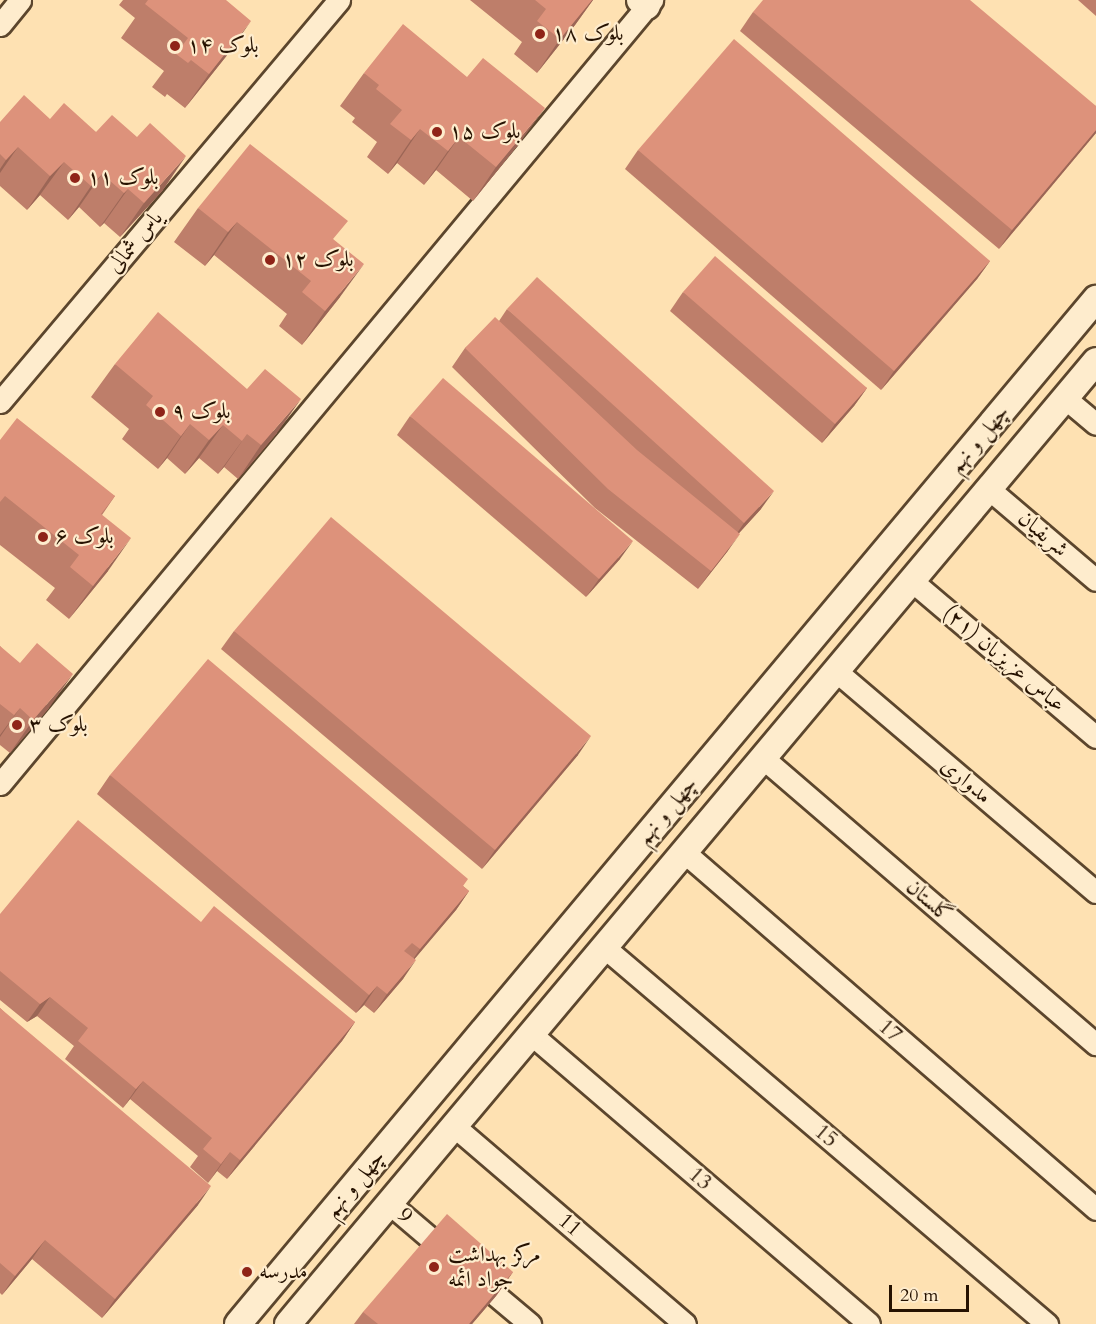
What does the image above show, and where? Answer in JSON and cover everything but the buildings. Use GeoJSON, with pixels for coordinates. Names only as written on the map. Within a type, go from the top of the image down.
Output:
{"type":"FeatureCollection","features":[{"type":"Feature","properties":{"kind":"street"},"geometry":{"type":"LineString","coordinates":[[0,25],[21,0]]}},
{"type":"Feature","properties":{"kind":"street","name":"یاس شمالی"},"geometry":{"type":"LineString","coordinates":[[0,402],[339,0]]}},
{"type":"Feature","properties":{"kind":"street"},"geometry":{"type":"LineString","coordinates":[[0,784],[646,2]]}},
{"type":"Feature","properties":{"kind":"street","name":"چهل و نهم"},"geometry":{"type":"LineString","coordinates":[[238,1324],[1096,298]]}},
{"type":"Feature","properties":{"kind":"street","name":"چهل و نهم"},"geometry":{"type":"LineString","coordinates":[[288,1324],[1096,361]]}},
{"type":"Feature","properties":{"kind":"street"},"geometry":{"type":"LineString","coordinates":[[1065,398],[1096,424]]}},
{"type":"Feature","properties":{"kind":"street","name":"شریفیان"},"geometry":{"type":"LineString","coordinates":[[989,489],[1096,579]]}},
{"type":"Feature","properties":{"kind":"street","name":"عباس عزیزیان (۲۱)"},"geometry":{"type":"LineString","coordinates":[[912,581],[1096,737]]}},
{"type":"Feature","properties":{"kind":"street","name":"مدواری"},"geometry":{"type":"LineString","coordinates":[[836,671],[1096,892]]}},
{"type":"Feature","properties":{"kind":"street","name":"گلستان"},"geometry":{"type":"LineString","coordinates":[[763,758],[1096,1044]]}},
{"type":"Feature","properties":{"kind":"street","name":"17"},"geometry":{"type":"LineString","coordinates":[[684,852],[1096,1209]]}},
{"type":"Feature","properties":{"kind":"street","name":"15"},"geometry":{"type":"LineString","coordinates":[[604,947],[1047,1324]]}},
{"type":"Feature","properties":{"kind":"street","name":"13"},"geometry":{"type":"LineString","coordinates":[[531,1034],[869,1324]]}},
{"type":"Feature","properties":{"kind":"street","name":"11"},"geometry":{"type":"LineString","coordinates":[[454,1126],[686,1324]]}},
{"type":"Feature","properties":{"kind":"street","name":"9"},"geometry":{"type":"LineString","coordinates":[[390,1203],[530,1324]]}},
{"type":"Feature","properties":{"kind":"place","name":"بلوک ۱۸"},"geometry":{"type":"Point","coordinates":[540,34]}},
{"type":"Feature","properties":{"kind":"place","name":"بلوک ۱۴"},"geometry":{"type":"Point","coordinates":[175,46]}},
{"type":"Feature","properties":{"kind":"place","name":"بلوک ۱۵"},"geometry":{"type":"Point","coordinates":[437,132]}},
{"type":"Feature","properties":{"kind":"place","name":"بلوک ۱۱"},"geometry":{"type":"Point","coordinates":[75,178]}},
{"type":"Feature","properties":{"kind":"place","name":"بلوک ۱۲"},"geometry":{"type":"Point","coordinates":[270,260]}},
{"type":"Feature","properties":{"kind":"place","name":"بلوک ۹"},"geometry":{"type":"Point","coordinates":[160,412]}},
{"type":"Feature","properties":{"kind":"place","name":"بلوک ۶"},"geometry":{"type":"Point","coordinates":[43,537]}},
{"type":"Feature","properties":{"kind":"place","name":"بلوک ۳"},"geometry":{"type":"Point","coordinates":[17,725]}},
{"type":"Feature","properties":{"kind":"place","name":"مرکز بهداشت جواد ائمه"},"geometry":{"type":"Point","coordinates":[434,1267]}},
{"type":"Feature","properties":{"kind":"place","name":"مدرسه"},"geometry":{"type":"Point","coordinates":[247,1272]}}]}
